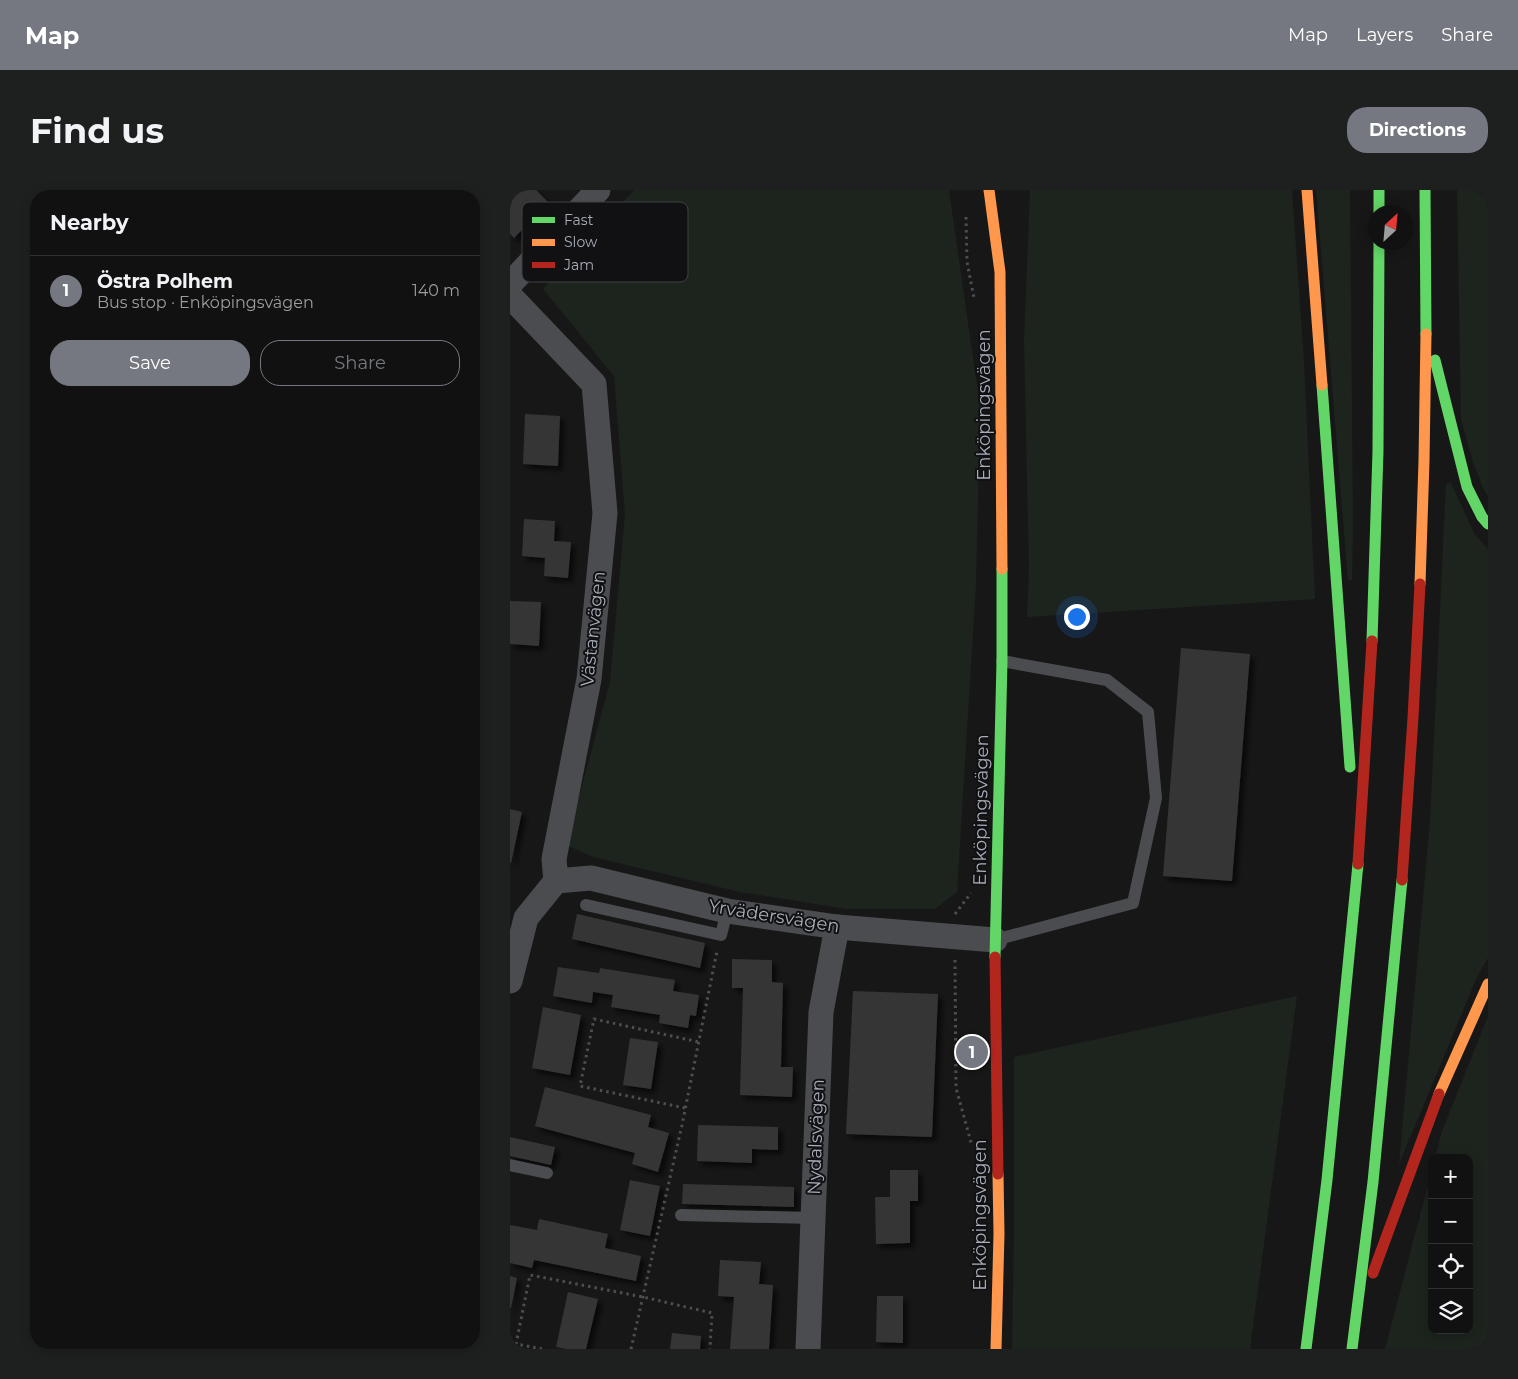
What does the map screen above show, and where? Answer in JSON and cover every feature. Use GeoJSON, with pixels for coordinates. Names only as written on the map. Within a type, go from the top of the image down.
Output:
{"type":"FeatureCollection","features":[{"type":"Feature","properties":{"kind":"main road","name":"Enköpingsvägen"},"geometry":{"type":"LineString","coordinates":[[989,190],[1000,272]]}},
{"type":"Feature","properties":{"kind":"main road"},"geometry":{"type":"LineString","coordinates":[[1307,190],[1358,862]]}},
{"type":"Feature","properties":{"kind":"main road"},"geometry":{"type":"LineString","coordinates":[[1379,190],[1379,205]]}},
{"type":"Feature","properties":{"kind":"main road"},"geometry":{"type":"LineString","coordinates":[[1352,1349],[1392,998],[1404,866],[1415,685],[1423,499],[1426,322],[1425,190]]}},
{"type":"Feature","properties":{"kind":"main road","name":"Enköpingsvägen"},"geometry":{"type":"LineString","coordinates":[[996,1349],[999,1234],[995,940],[1002,661],[1000,272],[1004,222]]}},
{"type":"Feature","properties":{"kind":"main road"},"geometry":{"type":"LineString","coordinates":[[1306,1349],[1331,1145],[1347,994],[1358,862],[1370,682],[1378,494],[1380,250]]}},
{"type":"Feature","properties":{"kind":"main road"},"geometry":{"type":"LineString","coordinates":[[1426,322],[1467,487],[1482,517],[1488,524]]}},
{"type":"Feature","properties":{"kind":"main road"},"geometry":{"type":"LineString","coordinates":[[1357,1317],[1454,1054],[1488,984]]}},
{"type":"Feature","properties":{"kind":"street"},"geometry":{"type":"LineString","coordinates":[[587,202],[598,190]]}},
{"type":"Feature","properties":{"kind":"street"},"geometry":{"type":"LineString","coordinates":[[510,284],[522,271]]}},
{"type":"Feature","properties":{"kind":"street","name":"Västanvägen"},"geometry":{"type":"LineString","coordinates":[[510,296],[594,384],[603,493],[604,513],[589,679],[554,859],[556,881]]}},
{"type":"Feature","properties":{"kind":"street","name":"Yrvädersvägen"},"geometry":{"type":"LineString","coordinates":[[556,881],[591,878],[727,910],[837,928],[995,940]]}},
{"type":"Feature","properties":{"kind":"street"},"geometry":{"type":"LineString","coordinates":[[510,981],[518,916],[556,881]]}},
{"type":"Feature","properties":{"kind":"street","name":"Nydalsvägen"},"geometry":{"type":"LineString","coordinates":[[808,1349],[820,1012],[837,928]]}},
{"type":"Feature","properties":{"kind":"lane"},"geometry":{"type":"LineString","coordinates":[[995,940],[1133,903],[1156,798],[1148,712],[1107,680],[1002,661]]}},
{"type":"Feature","properties":{"kind":"lane"},"geometry":{"type":"LineString","coordinates":[[586,905],[721,935],[727,910]]}},
{"type":"Feature","properties":{"kind":"lane"},"geometry":{"type":"LineString","coordinates":[[510,1165],[547,1173]]}},
{"type":"Feature","properties":{"kind":"lane"},"geometry":{"type":"LineString","coordinates":[[681,1215],[812,1218]]}},
{"type":"Feature","properties":{"kind":"path"},"geometry":{"type":"LineString","coordinates":[[632,1349],[721,935]]}},
{"type":"Feature","properties":{"kind":"path"},"geometry":{"type":"LineString","coordinates":[[685,1108],[580,1086],[592,1028],[594,1019],[699,1042]]}},
{"type":"Feature","properties":{"kind":"path"},"geometry":{"type":"LineString","coordinates":[[542,1349],[516,1344],[530,1275],[643,1297],[712,1313],[710,1349]]}},
{"type":"Feature","properties":{"kind":"shaded area"},"geometry":{"type":"Polygon","coordinates":[[[634,190],[949,190],[980,407],[976,584],[957,892],[935,909],[847,909],[740,892],[593,857],[566,845],[610,682],[625,514],[614,376],[543,289],[549,282],[688,282],[688,202],[623,202],[634,190]]]}},
{"type":"Feature","properties":{"kind":"shaded area"},"geometry":{"type":"Polygon","coordinates":[[[1030,190],[1292,190],[1304,362],[1315,599],[1027,617],[1029,568],[1024,340],[1030,190]]]}},
{"type":"Feature","properties":{"kind":"shaded area"},"geometry":{"type":"Polygon","coordinates":[[[1316,190],[1350,190],[1353,525],[1352,580],[1348,581],[1316,190]]]}},
{"type":"Feature","properties":{"kind":"shaded area"},"geometry":{"type":"Polygon","coordinates":[[[1457,190],[1488,190],[1488,496],[1473,462],[1461,419],[1457,190]]]}},
{"type":"Feature","properties":{"kind":"shaded area"},"geometry":{"type":"Polygon","coordinates":[[[1451,483],[1475,535],[1488,549],[1488,958],[1477,977],[1399,1164],[1430,821],[1446,484],[1451,483]]]}},
{"type":"Feature","properties":{"kind":"shaded area"},"geometry":{"type":"Polygon","coordinates":[[[1297,996],[1250,1349],[1012,1349],[1014,1057],[1297,996]]]}},
{"type":"Feature","properties":{"kind":"shaded area"},"geometry":{"type":"Polygon","coordinates":[[[1488,1016],[1488,1349],[1385,1349],[1428,1185],[1428,1334],[1473,1334],[1473,1154],[1436,1154],[1442,1131],[1488,1016]]]}},
{"type":"Feature","properties":{"kind":"building"},"geometry":{"type":"Polygon","coordinates":[[[510,190],[536,190],[548,202],[522,202],[522,230],[514,238],[510,234],[510,190]]]}},
{"type":"Feature","properties":{"kind":"building"},"geometry":{"type":"Polygon","coordinates":[[[525,414],[560,416],[558,466],[523,464],[525,414]]]}},
{"type":"Feature","properties":{"kind":"building"},"geometry":{"type":"Polygon","coordinates":[[[524,519],[555,521],[554,541],[571,542],[568,578],[544,576],[545,558],[522,556],[524,519]]]}},
{"type":"Feature","properties":{"kind":"building"},"geometry":{"type":"Polygon","coordinates":[[[510,601],[541,602],[539,646],[510,644],[510,601]]]}},
{"type":"Feature","properties":{"kind":"building"},"geometry":{"type":"Polygon","coordinates":[[[1181,648],[1250,654],[1232,881],[1163,876],[1181,648]]]}},
{"type":"Feature","properties":{"kind":"building"},"geometry":{"type":"Polygon","coordinates":[[[510,809],[522,812],[511,863],[510,863],[510,809]]]}},
{"type":"Feature","properties":{"kind":"building"},"geometry":{"type":"Polygon","coordinates":[[[577,914],[705,943],[700,968],[572,939],[577,914]]]}},
{"type":"Feature","properties":{"kind":"building"},"geometry":{"type":"Polygon","coordinates":[[[732,959],[772,960],[772,982],[783,983],[781,1067],[793,1067],[792,1097],[740,1095],[743,988],[732,988],[732,959]]]}},
{"type":"Feature","properties":{"kind":"building"},"geometry":{"type":"Polygon","coordinates":[[[558,967],[599,973],[600,968],[675,980],[673,991],[699,995],[696,1016],[690,1015],[688,1028],[659,1023],[660,1015],[611,1007],[613,995],[593,992],[592,1003],[553,996],[558,967]]]}},
{"type":"Feature","properties":{"kind":"building"},"geometry":{"type":"Polygon","coordinates":[[[853,991],[938,994],[932,1137],[846,1134],[853,991]]]}},
{"type":"Feature","properties":{"kind":"building"},"geometry":{"type":"Polygon","coordinates":[[[543,1007],[581,1015],[570,1075],[532,1068],[543,1007]]]}},
{"type":"Feature","properties":{"kind":"building"},"geometry":{"type":"Polygon","coordinates":[[[630,1038],[658,1042],[651,1089],[623,1085],[630,1038]]]}},
{"type":"Feature","properties":{"kind":"building"},"geometry":{"type":"Polygon","coordinates":[[[545,1087],[651,1115],[648,1127],[669,1133],[658,1172],[632,1164],[635,1153],[535,1126],[545,1087]]]}},
{"type":"Feature","properties":{"kind":"building"},"geometry":{"type":"Polygon","coordinates":[[[698,1125],[778,1127],[778,1150],[752,1149],[752,1163],[697,1161],[698,1125]]]}},
{"type":"Feature","properties":{"kind":"building"},"geometry":{"type":"Polygon","coordinates":[[[510,1137],[555,1147],[551,1165],[510,1156],[510,1137]]]}},
{"type":"Feature","properties":{"kind":"building"},"geometry":{"type":"Polygon","coordinates":[[[890,1170],[918,1170],[918,1201],[910,1201],[910,1243],[876,1244],[875,1197],[890,1197],[890,1170]]]}},
{"type":"Feature","properties":{"kind":"building"},"geometry":{"type":"Polygon","coordinates":[[[630,1180],[660,1186],[650,1236],[620,1230],[630,1180]]]}},
{"type":"Feature","properties":{"kind":"building"},"geometry":{"type":"Polygon","coordinates":[[[683,1184],[794,1187],[794,1207],[682,1204],[683,1184]]]}},
{"type":"Feature","properties":{"kind":"building"},"geometry":{"type":"Polygon","coordinates":[[[539,1219],[608,1234],[605,1248],[641,1256],[636,1281],[534,1260],[532,1268],[510,1263],[510,1225],[537,1230],[539,1219]]]}},
{"type":"Feature","properties":{"kind":"building"},"geometry":{"type":"Polygon","coordinates":[[[720,1260],[761,1262],[759,1284],[773,1285],[769,1349],[730,1349],[734,1297],[718,1296],[720,1260]]]}},
{"type":"Feature","properties":{"kind":"building"},"geometry":{"type":"Polygon","coordinates":[[[510,1276],[517,1278],[511,1308],[510,1308],[510,1276]]]}},
{"type":"Feature","properties":{"kind":"building"},"geometry":{"type":"Polygon","coordinates":[[[568,1292],[598,1299],[586,1349],[556,1347],[568,1292]]]}},
{"type":"Feature","properties":{"kind":"building"},"geometry":{"type":"Polygon","coordinates":[[[877,1296],[903,1296],[903,1343],[876,1342],[877,1296]]]}},
{"type":"Feature","properties":{"kind":"building"},"geometry":{"type":"Polygon","coordinates":[[[672,1333],[701,1336],[700,1349],[670,1349],[672,1333]]]}},
{"type":"Feature","properties":{"kind":"traffic: fast"},"geometry":{"type":"LineString","coordinates":[[1379,190],[1379,205]]}},
{"type":"Feature","properties":{"kind":"traffic: fast"},"geometry":{"type":"LineString","coordinates":[[1425,190],[1426,334]]}},
{"type":"Feature","properties":{"kind":"traffic: fast"},"geometry":{"type":"LineString","coordinates":[[1372,641],[1378,451],[1379,250]]}},
{"type":"Feature","properties":{"kind":"traffic: fast"},"geometry":{"type":"LineString","coordinates":[[1435,360],[1467,487],[1482,517],[1488,524]]}},
{"type":"Feature","properties":{"kind":"traffic: fast"},"geometry":{"type":"LineString","coordinates":[[1322,385],[1350,767]]}},
{"type":"Feature","properties":{"kind":"traffic: fast"},"geometry":{"type":"LineString","coordinates":[[995,957],[1002,661],[1002,569]]}},
{"type":"Feature","properties":{"kind":"traffic: fast"},"geometry":{"type":"LineString","coordinates":[[1306,1349],[1327,1180],[1358,864]]}},
{"type":"Feature","properties":{"kind":"traffic: fast"},"geometry":{"type":"LineString","coordinates":[[1352,1349],[1373,1182],[1402,880]]}},
{"type":"Feature","properties":{"kind":"traffic: slow"},"geometry":{"type":"LineString","coordinates":[[989,190],[1000,272],[1002,569]]}},
{"type":"Feature","properties":{"kind":"traffic: slow"},"geometry":{"type":"LineString","coordinates":[[1307,190],[1322,385]]}},
{"type":"Feature","properties":{"kind":"traffic: slow"},"geometry":{"type":"LineString","coordinates":[[1420,584],[1426,334]]}},
{"type":"Feature","properties":{"kind":"traffic: slow"},"geometry":{"type":"LineString","coordinates":[[1439,1094],[1488,984]]}},
{"type":"Feature","properties":{"kind":"traffic: slow"},"geometry":{"type":"LineString","coordinates":[[996,1349],[999,1234],[998,1174]]}},
{"type":"Feature","properties":{"kind":"traffic: jam"},"geometry":{"type":"LineString","coordinates":[[1402,880],[1420,584]]}},
{"type":"Feature","properties":{"kind":"traffic: jam"},"geometry":{"type":"LineString","coordinates":[[1358,864],[1372,641]]}},
{"type":"Feature","properties":{"kind":"traffic: jam"},"geometry":{"type":"LineString","coordinates":[[995,957],[998,1174]]}},
{"type":"Feature","properties":{"kind":"traffic: jam"},"geometry":{"type":"LineString","coordinates":[[1373,1273],[1439,1094]]}},
{"type":"Feature","properties":{"kind":"place","name":"Östra Polhem"},"geometry":{"type":"Point","coordinates":[972,1052]}}]}
